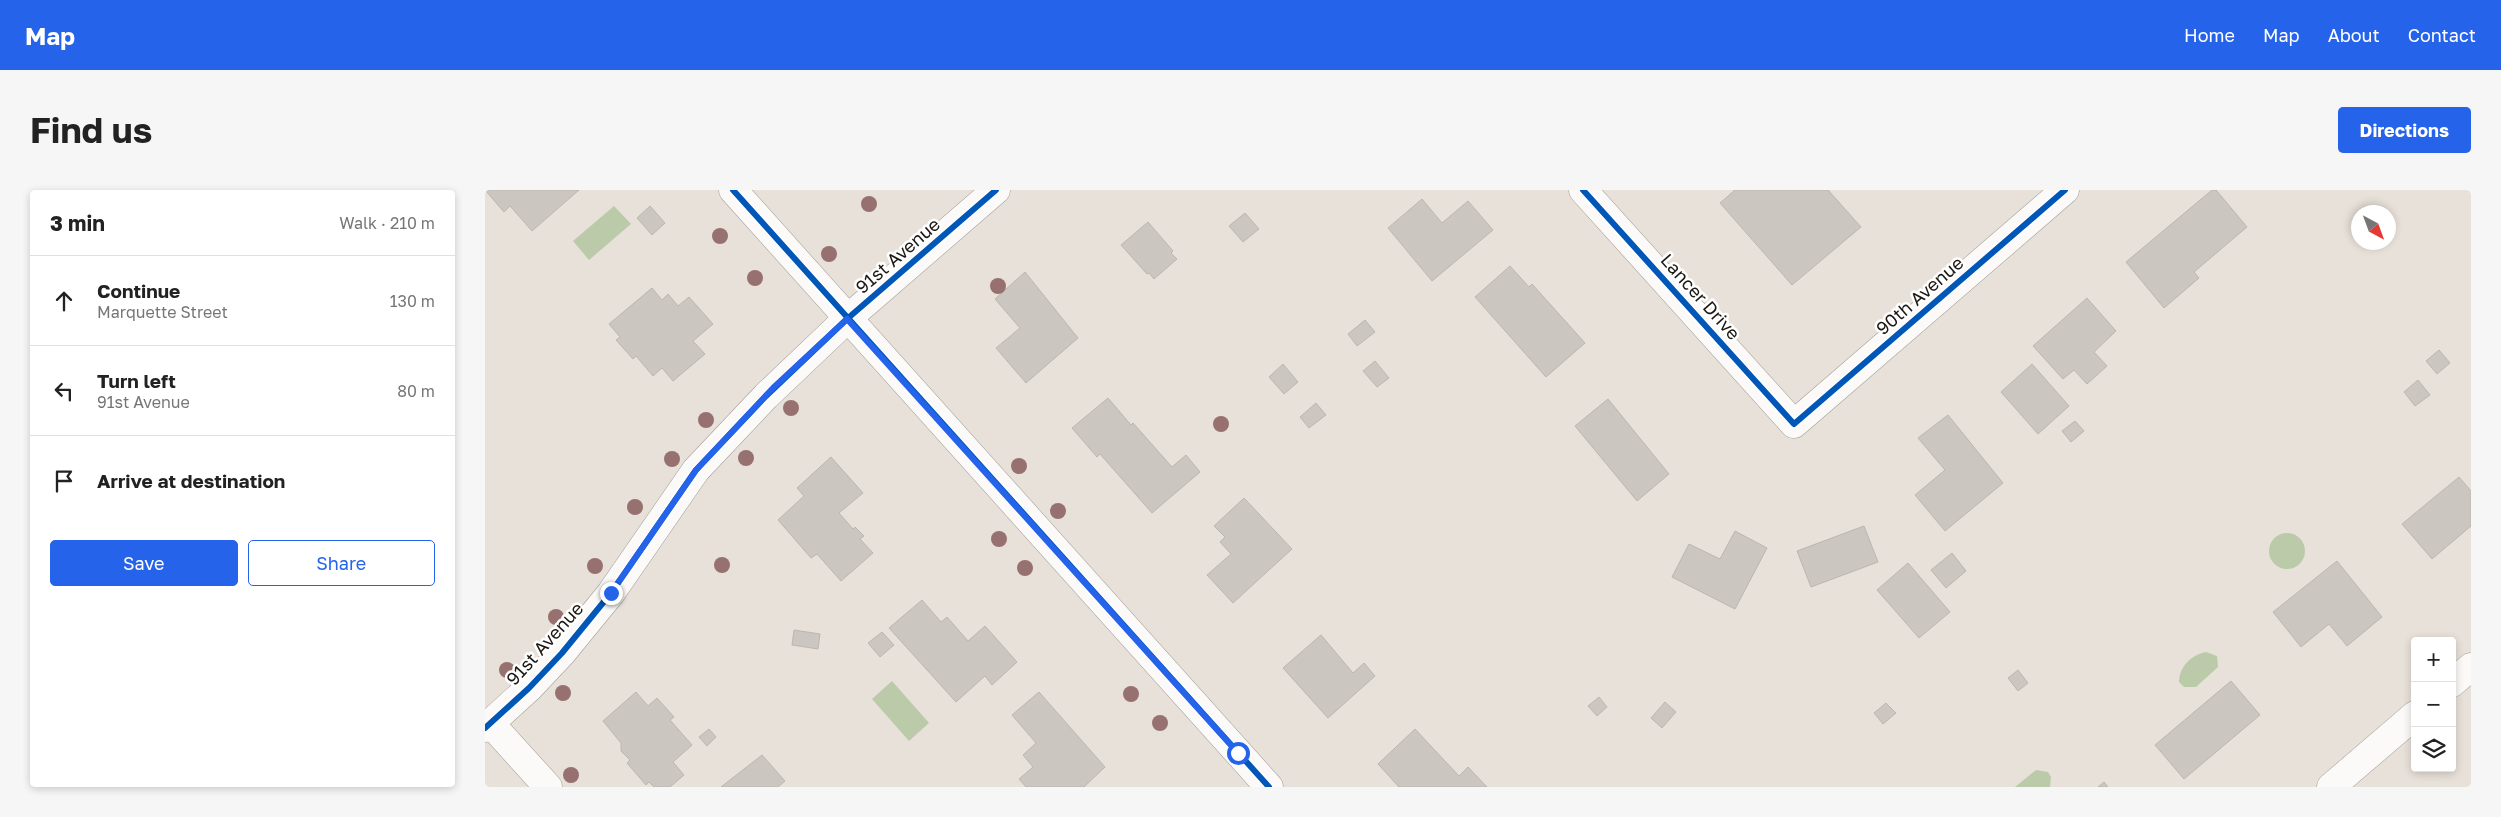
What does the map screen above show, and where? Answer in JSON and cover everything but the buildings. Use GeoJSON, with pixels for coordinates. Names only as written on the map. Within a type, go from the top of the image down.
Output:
{"type":"FeatureCollection","features":[{"type":"Feature","properties":{"kind":"street"},"geometry":{"type":"LineString","coordinates":[[733,190],[1269,787]]}},
{"type":"Feature","properties":{"kind":"street","name":"91st Avenue"},"geometry":{"type":"LineString","coordinates":[[488,725],[529,688],[562,653],[611,593],[696,470],[773,388],[847,319],[996,190]]}},
{"type":"Feature","properties":{"kind":"street","name":"Lancer Drive"},"geometry":{"type":"LineString","coordinates":[[1583,190],[1794,424]]}},
{"type":"Feature","properties":{"kind":"street","name":"90th Avenue"},"geometry":{"type":"LineString","coordinates":[[1794,424],[2065,190]]}},
{"type":"Feature","properties":{"kind":"street"},"geometry":{"type":"LineString","coordinates":[[2453,682],[2471,667]]}},
{"type":"Feature","properties":{"kind":"street"},"geometry":{"type":"LineString","coordinates":[[2331,787],[2411,718]]}},
{"type":"Feature","properties":{"kind":"street"},"geometry":{"type":"LineString","coordinates":[[488,725],[548,787]]}},
{"type":"Feature","properties":{"kind":"shaded area"},"geometry":{"type":"Polygon","coordinates":[[[614,206],[631,224],[589,260],[573,241],[614,206]]]}},
{"type":"Feature","properties":{"kind":"shaded area"},"geometry":{"type":"Polygon","coordinates":[[[2287,533],[2294,534],[2300,538],[2304,544],[2304,558],[2300,564],[2294,568],[2287,569],[2280,568],[2274,564],[2270,558],[2269,551],[2270,544],[2274,538],[2280,534],[2287,533]]]}},
{"type":"Feature","properties":{"kind":"shaded area"},"geometry":{"type":"Polygon","coordinates":[[[2206,652],[2217,656],[2218,667],[2196,687],[2184,687],[2179,682],[2181,671],[2187,662],[2195,656],[2206,652]]]}},
{"type":"Feature","properties":{"kind":"shaded area"},"geometry":{"type":"Polygon","coordinates":[[[892,681],[929,723],[909,741],[872,699],[892,681]]]}},
{"type":"Feature","properties":{"kind":"shaded area"},"geometry":{"type":"Polygon","coordinates":[[[2036,770],[2048,772],[2051,777],[2050,787],[2015,787],[2036,770]]]}},
{"type":"Feature","properties":{"kind":"cycle path"},"geometry":{"type":"LineString","coordinates":[[733,190],[1269,787]]}},
{"type":"Feature","properties":{"kind":"cycle path"},"geometry":{"type":"LineString","coordinates":[[485,728],[529,688],[562,653],[611,593],[696,470],[766,396],[847,319],[996,190]]}},
{"type":"Feature","properties":{"kind":"cycle path"},"geometry":{"type":"LineString","coordinates":[[1583,190],[1794,424],[2065,190]]}},
{"type":"Feature","properties":{"kind":"route"},"geometry":{"type":"LineString","coordinates":[[611,593],[696,470],[773,388],[847,319],[1238,753]]}}]}
